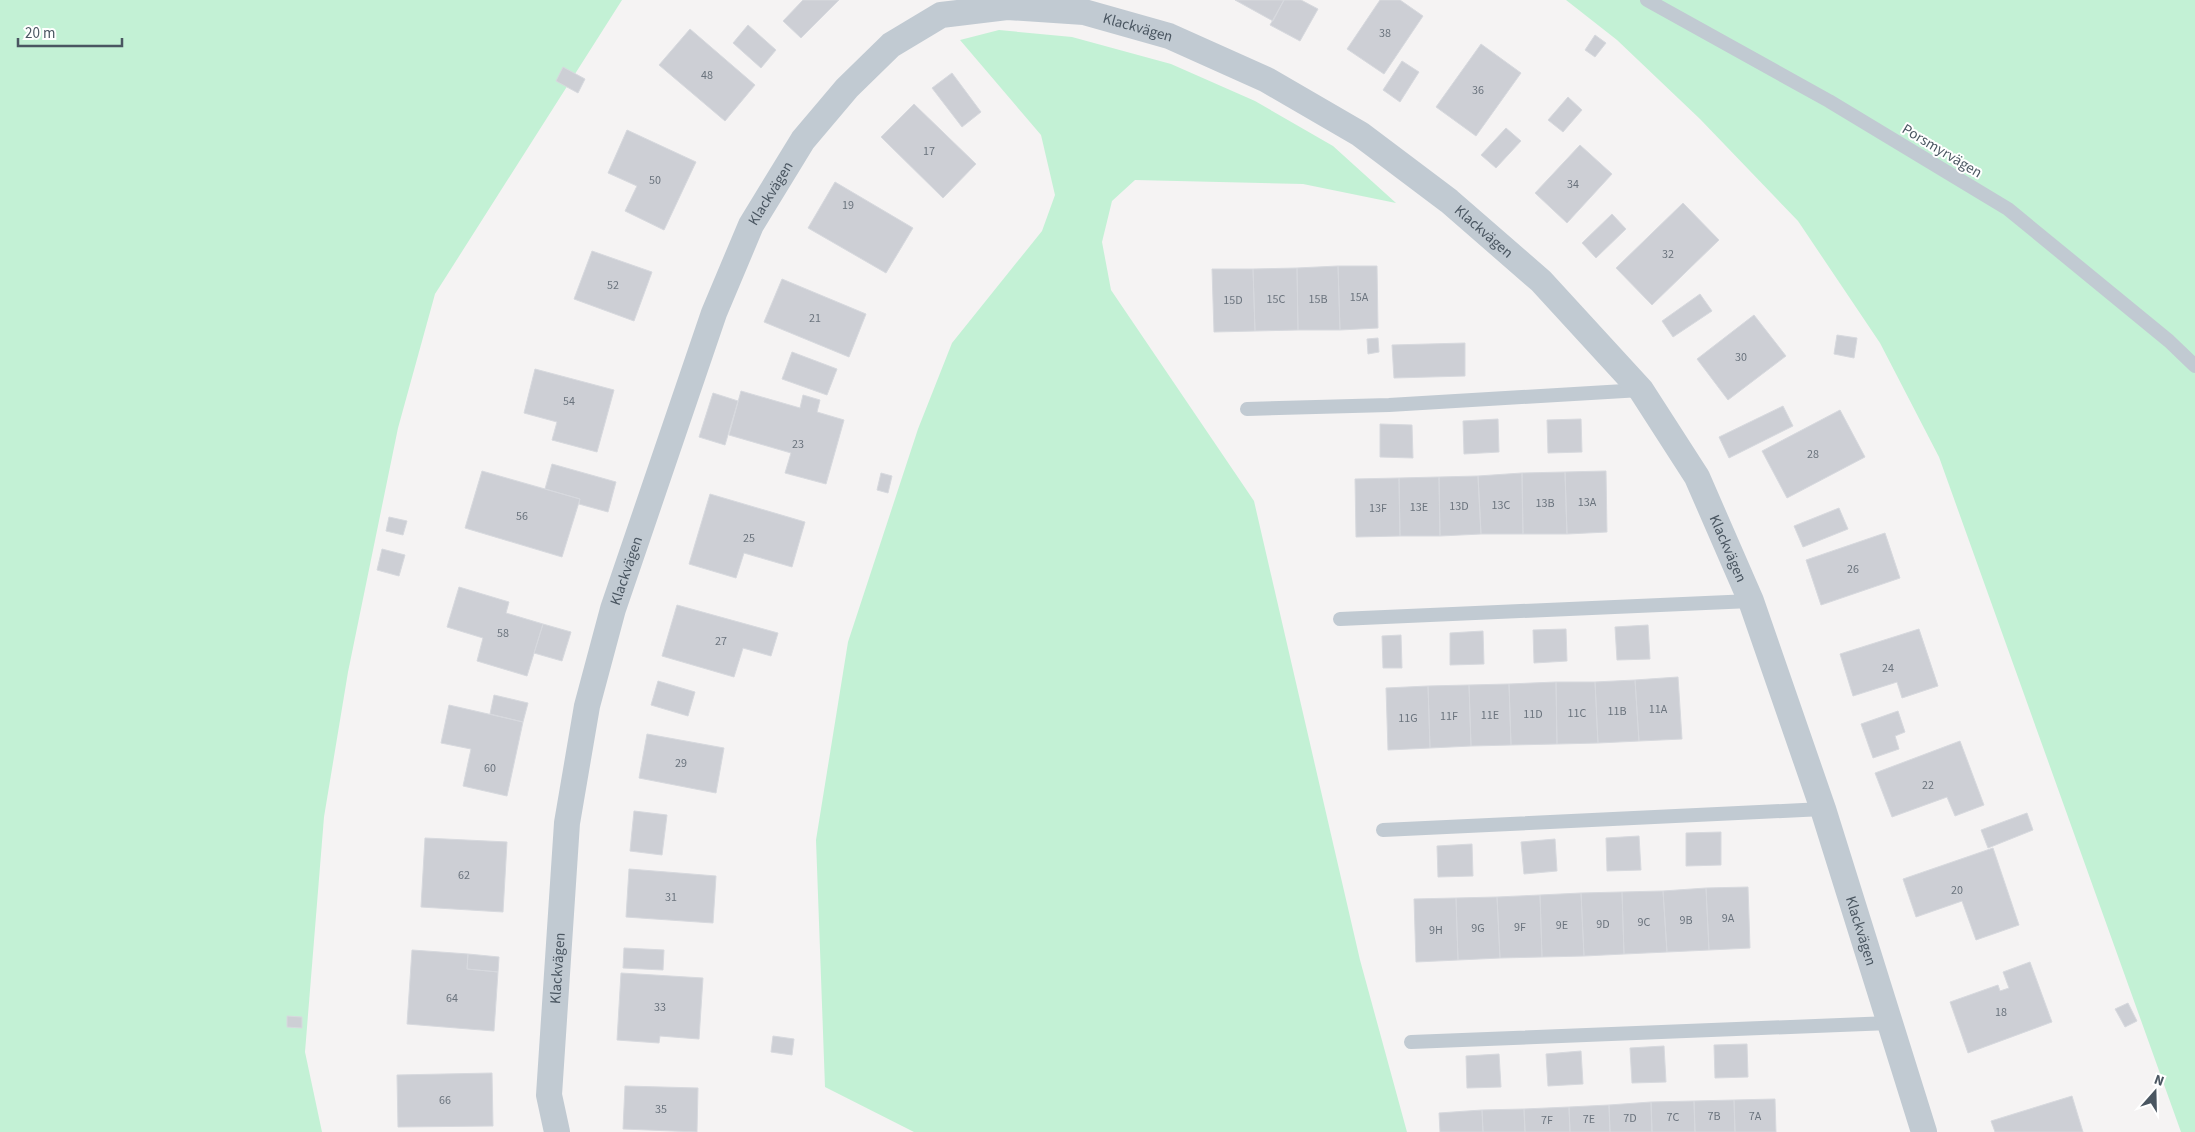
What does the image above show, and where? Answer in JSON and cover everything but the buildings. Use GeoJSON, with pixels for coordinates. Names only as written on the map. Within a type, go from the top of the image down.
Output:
{"type":"FeatureCollection","features":[{"type":"Feature","properties":{"kind":"street","name":"Klackvägen"},"geometry":{"type":"LineString","coordinates":[[557,1132],[549,1095],[568,822],[587,706],[613,608],[714,312],[751,225],[803,140],[847,88],[891,45],[941,15],[1007,7],[1084,12],[1169,36],[1267,80],[1360,134],[1449,201],[1541,281],[1641,390],[1697,477],[1751,601],[1823,809],[1924,1132]]}},
{"type":"Feature","properties":{"kind":"lane","name":"Porsmyrvägen"},"geometry":{"type":"LineString","coordinates":[[1648,0],[1829,101],[2008,209],[2170,341],[2195,366]]}},
{"type":"Feature","properties":{"kind":"lane"},"geometry":{"type":"LineString","coordinates":[[1246,409],[1388,405],[1641,390]]}},
{"type":"Feature","properties":{"kind":"lane"},"geometry":{"type":"LineString","coordinates":[[1340,619],[1751,601]]}},
{"type":"Feature","properties":{"kind":"lane"},"geometry":{"type":"LineString","coordinates":[[1383,830],[1823,809]]}},
{"type":"Feature","properties":{"kind":"lane"},"geometry":{"type":"LineString","coordinates":[[1411,1042],[1890,1023]]}},
{"type":"Feature","properties":{"kind":"green space"},"geometry":{"type":"Polygon","coordinates":[[[0,0],[622,0],[435,294],[398,428],[348,672],[324,817],[305,1052],[322,1132],[0,1132],[0,0]]]}},
{"type":"Feature","properties":{"kind":"green space"},"geometry":{"type":"Polygon","coordinates":[[[1566,0],[2195,0],[2195,1132],[2181,1132],[1939,457],[1880,343],[1798,221],[1700,119],[1617,40],[1566,0]]]}},
{"type":"Feature","properties":{"kind":"green space"},"geometry":{"type":"Polygon","coordinates":[[[999,30],[1072,37],[1171,64],[1255,101],[1333,146],[1396,203],[1303,184],[1135,180],[1112,201],[1102,242],[1111,290],[1254,501],[1360,960],[1407,1132],[914,1132],[825,1087],[816,840],[848,642],[918,429],[952,343],[1042,231],[1055,195],[1041,135],[960,40],[999,30]]]}}]}
